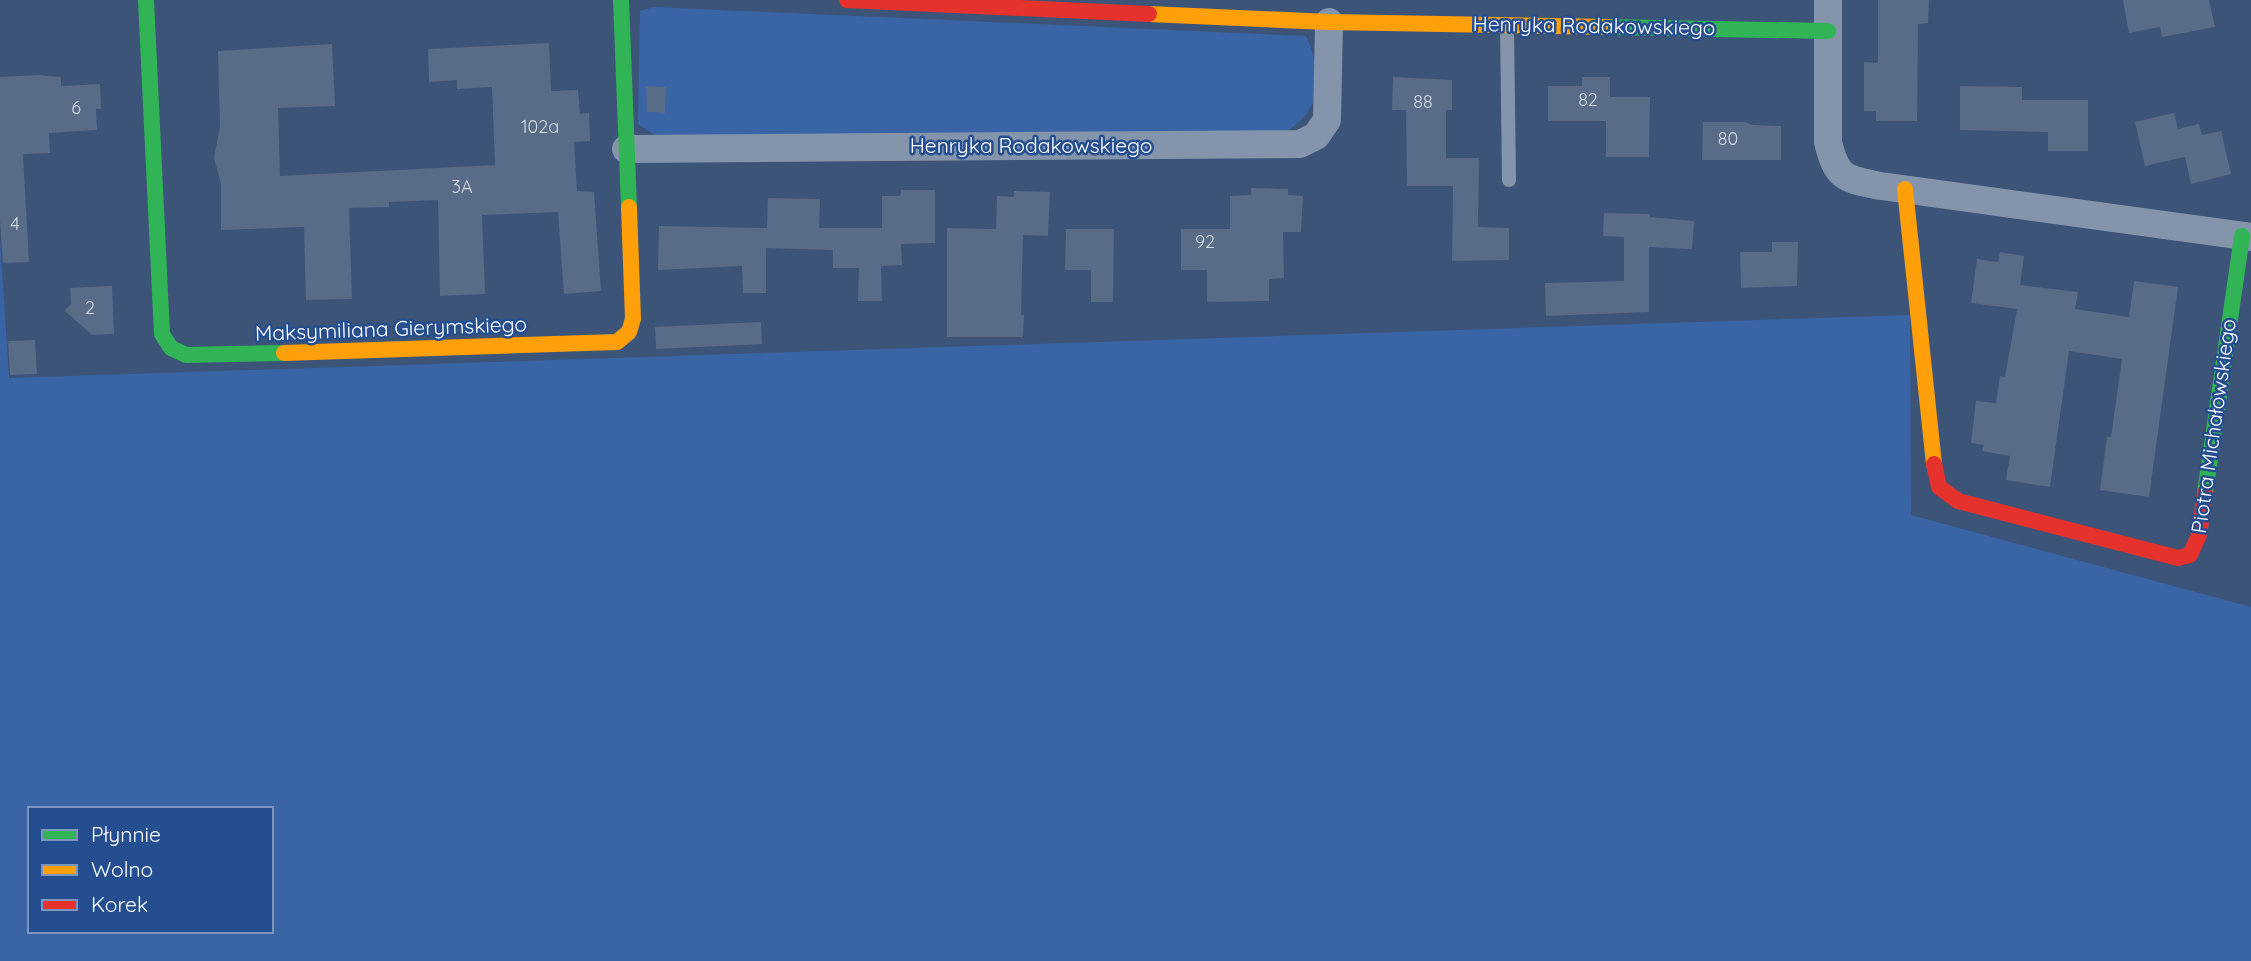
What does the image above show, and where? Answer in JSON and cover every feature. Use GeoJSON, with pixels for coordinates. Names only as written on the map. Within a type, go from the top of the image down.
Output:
{"type":"FeatureCollection","features":[{"type":"Feature","properties":{"kind":"street","name":"Maksymiliana Gierymskiego"},"geometry":{"type":"LineString","coordinates":[[146,0],[160,328],[165,342],[181,354],[192,356],[617,342],[630,332],[633,319],[621,0]]}},
{"type":"Feature","properties":{"kind":"street","name":"Henryka Rodakowskiego"},"geometry":{"type":"LineString","coordinates":[[847,0],[1329,22],[1828,31]]}},
{"type":"Feature","properties":{"kind":"street"},"geometry":{"type":"LineString","coordinates":[[1828,0],[1828,31]]}},
{"type":"Feature","properties":{"kind":"street","name":"Henryka Rodakowskiego"},"geometry":{"type":"LineString","coordinates":[[626,149],[1300,144],[1316,136],[1327,120],[1329,22]]}},
{"type":"Feature","properties":{"kind":"street","name":"Piotra Michałowskiego"},"geometry":{"type":"LineString","coordinates":[[1828,31],[1828,142],[1834,164],[1846,176],[1860,182],[1905,189],[2246,237],[2199,535],[2190,555],[2178,558],[1958,501],[1939,487],[1931,457],[1905,189]]}},
{"type":"Feature","properties":{"kind":"lane"},"geometry":{"type":"LineString","coordinates":[[1507,25],[1509,180]]}},
{"type":"Feature","properties":{"kind":"shaded area"},"geometry":{"type":"Polygon","coordinates":[[[654,7],[1306,36],[1316,65],[1317,91],[1306,114],[1283,134],[656,136],[638,124],[640,11],[654,7]]]}},
{"type":"Feature","properties":{"kind":"shaded area"},"geometry":{"type":"Polygon","coordinates":[[[0,239],[9,378],[1910,315],[1911,515],[2251,607],[2251,961],[0,961],[0,239]]]}},
{"type":"Feature","properties":{"kind":"building"},"geometry":{"type":"Polygon","coordinates":[[[1878,0],[1929,0],[1928,23],[1918,24],[1917,121],[1876,121],[1876,111],[1864,111],[1864,62],[1878,63],[1878,0]]]}},
{"type":"Feature","properties":{"kind":"building"},"geometry":{"type":"Polygon","coordinates":[[[2123,0],[2209,0],[2215,27],[2162,37],[2160,27],[2129,33],[2123,0]]]}},
{"type":"Feature","properties":{"kind":"building"},"geometry":{"type":"Polygon","coordinates":[[[549,43],[551,91],[578,90],[580,114],[589,113],[590,141],[574,142],[577,191],[594,192],[601,291],[564,294],[558,212],[482,215],[485,294],[440,296],[438,200],[389,202],[389,207],[349,208],[352,299],[306,300],[304,227],[221,230],[221,184],[214,158],[220,126],[218,51],[332,44],[335,106],[278,108],[280,176],[495,165],[492,87],[457,89],[457,80],[429,82],[428,49],[549,43]]]}},
{"type":"Feature","properties":{"kind":"building"},"geometry":{"type":"Polygon","coordinates":[[[0,77],[61,77],[61,86],[100,84],[101,109],[96,109],[97,130],[49,133],[50,153],[23,154],[29,262],[3,263],[0,221],[0,77]]]}},
{"type":"Feature","properties":{"kind":"building"},"geometry":{"type":"Polygon","coordinates":[[[1393,77],[1452,80],[1452,110],[1446,110],[1446,158],[1479,158],[1478,227],[1509,228],[1509,260],[1452,261],[1453,186],[1407,186],[1406,110],[1392,110],[1393,77]]]}},
{"type":"Feature","properties":{"kind":"building"},"geometry":{"type":"Polygon","coordinates":[[[1582,77],[1610,77],[1610,97],[1650,97],[1649,157],[1606,157],[1606,121],[1548,121],[1548,86],[1582,86],[1582,77]]]}},
{"type":"Feature","properties":{"kind":"building"},"geometry":{"type":"Polygon","coordinates":[[[646,86],[666,87],[665,113],[647,112],[646,86]]]}},
{"type":"Feature","properties":{"kind":"building"},"geometry":{"type":"Polygon","coordinates":[[[1960,86],[2022,87],[2022,100],[2088,100],[2088,151],[2048,151],[2048,132],[1960,130],[1960,86]]]}},
{"type":"Feature","properties":{"kind":"building"},"geometry":{"type":"Polygon","coordinates":[[[2174,113],[2178,129],[2199,124],[2202,135],[2221,131],[2231,174],[2191,184],[2185,157],[2145,166],[2135,122],[2174,113]]]}},
{"type":"Feature","properties":{"kind":"building"},"geometry":{"type":"Polygon","coordinates":[[[1703,122],[1781,126],[1781,160],[1702,160],[1703,122]]]}},
{"type":"Feature","properties":{"kind":"building"},"geometry":{"type":"Polygon","coordinates":[[[1251,188],[1288,189],[1288,195],[1303,196],[1301,232],[1283,232],[1284,278],[1269,279],[1269,301],[1207,302],[1207,270],[1181,270],[1181,229],[1230,229],[1230,196],[1251,195],[1251,188]]]}},
{"type":"Feature","properties":{"kind":"building"},"geometry":{"type":"Polygon","coordinates":[[[901,190],[935,190],[935,243],[901,244],[902,265],[881,266],[882,301],[858,301],[859,268],[833,268],[833,250],[766,248],[766,293],[743,293],[742,266],[658,270],[659,226],[767,228],[768,198],[820,199],[819,228],[882,228],[882,196],[900,196],[901,190]]]}},
{"type":"Feature","properties":{"kind":"building"},"geometry":{"type":"Polygon","coordinates":[[[1014,191],[1050,192],[1048,236],[1023,235],[1023,337],[947,337],[947,228],[996,229],[997,196],[1014,197],[1014,191]]]}},
{"type":"Feature","properties":{"kind":"building"},"geometry":{"type":"Polygon","coordinates":[[[1604,213],[1650,214],[1650,217],[1694,221],[1692,249],[1649,247],[1649,312],[1546,316],[1545,283],[1624,281],[1624,237],[1603,236],[1604,213]]]}},
{"type":"Feature","properties":{"kind":"building"},"geometry":{"type":"Polygon","coordinates":[[[1066,229],[1114,229],[1113,302],[1091,302],[1091,270],[1065,270],[1066,229]]]}},
{"type":"Feature","properties":{"kind":"building"},"geometry":{"type":"Polygon","coordinates":[[[1772,242],[1798,242],[1797,286],[1741,288],[1740,252],[1772,252],[1772,242]]]}},
{"type":"Feature","properties":{"kind":"building"},"geometry":{"type":"Polygon","coordinates":[[[2000,252],[2024,256],[2020,285],[2078,292],[2075,309],[2129,317],[2134,281],[2178,287],[2149,497],[2100,490],[2122,359],[2069,351],[2050,487],[2006,480],[2010,456],[1982,451],[1984,445],[1971,443],[1976,401],[1996,403],[2000,376],[2005,377],[2017,309],[1971,303],[1977,259],[1998,262],[2000,252]]]}},
{"type":"Feature","properties":{"kind":"building"},"geometry":{"type":"Polygon","coordinates":[[[112,286],[114,334],[92,335],[65,311],[71,304],[70,288],[112,286]]]}},
{"type":"Feature","properties":{"kind":"building"},"geometry":{"type":"Polygon","coordinates":[[[761,322],[762,344],[656,349],[655,327],[761,322]]]}},
{"type":"Feature","properties":{"kind":"building"},"geometry":{"type":"Polygon","coordinates":[[[35,340],[37,374],[10,375],[8,341],[35,340]]]}},
{"type":"Feature","properties":{"kind":"traffic: fast"},"geometry":{"type":"LineString","coordinates":[[146,0],[162,334],[171,348],[186,355],[284,353]]}},
{"type":"Feature","properties":{"kind":"traffic: fast"},"geometry":{"type":"LineString","coordinates":[[621,0],[629,207]]}},
{"type":"Feature","properties":{"kind":"traffic: fast"},"geometry":{"type":"LineString","coordinates":[[1607,27],[1828,31]]}},
{"type":"Feature","properties":{"kind":"traffic: fast"},"geometry":{"type":"LineString","coordinates":[[2205,493],[2242,236]]}},
{"type":"Feature","properties":{"kind":"traffic: slow"},"geometry":{"type":"LineString","coordinates":[[1149,14],[1329,22],[1607,27]]}},
{"type":"Feature","properties":{"kind":"traffic: slow"},"geometry":{"type":"LineString","coordinates":[[1905,189],[1934,464]]}},
{"type":"Feature","properties":{"kind":"traffic: slow"},"geometry":{"type":"LineString","coordinates":[[284,353],[617,342],[629,332],[633,319],[629,207]]}},
{"type":"Feature","properties":{"kind":"traffic: jam"},"geometry":{"type":"LineString","coordinates":[[847,0],[1149,14]]}},
{"type":"Feature","properties":{"kind":"traffic: jam"},"geometry":{"type":"LineString","coordinates":[[1934,464],[1939,487],[1958,501],[2178,558],[2190,555],[2199,535],[2205,493]]}}]}
